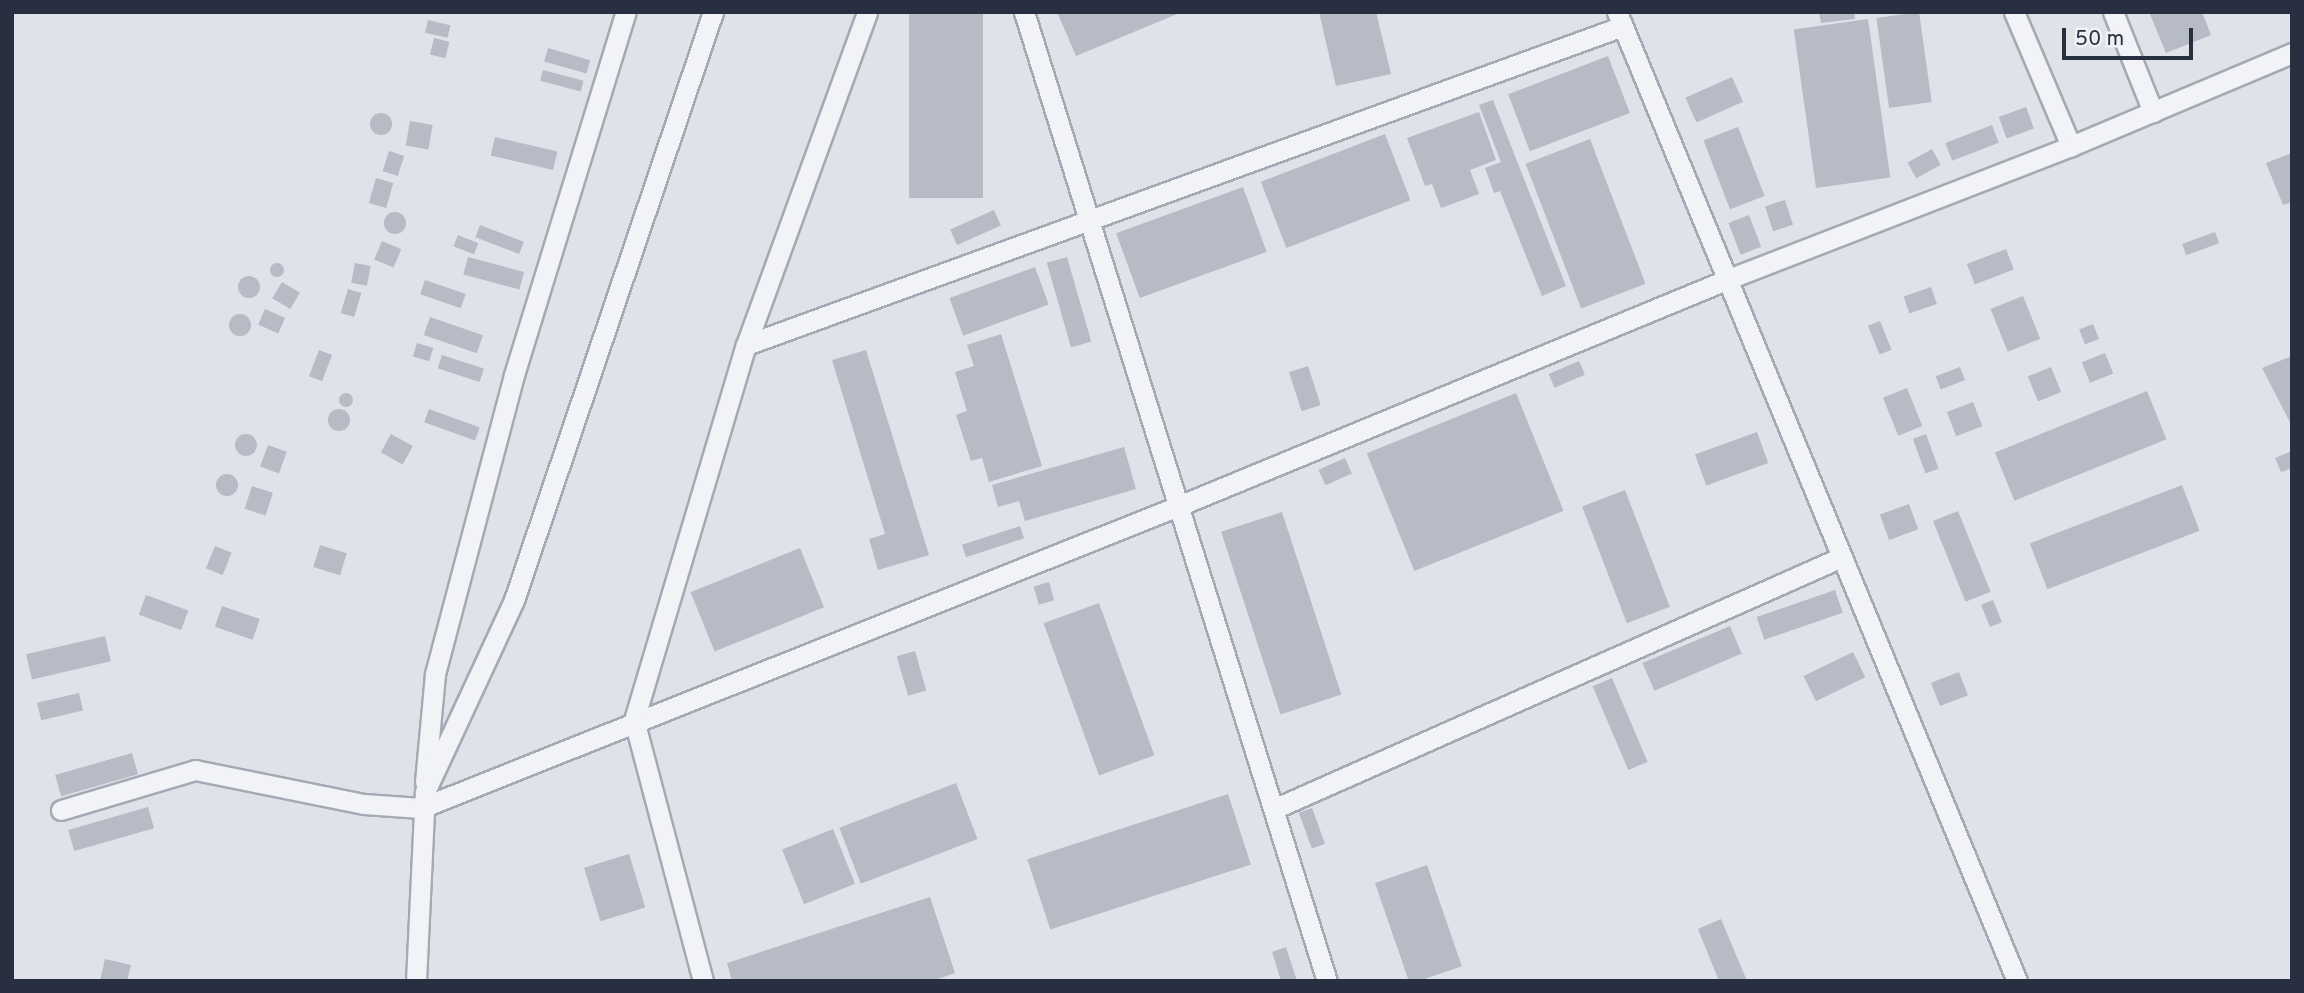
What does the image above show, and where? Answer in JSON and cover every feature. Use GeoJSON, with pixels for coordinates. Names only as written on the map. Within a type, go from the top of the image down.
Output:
{"type":"FeatureCollection","features":[{"type":"Feature","properties":{"kind":"street"},"geometry":{"type":"LineString","coordinates":[[416,981],[423,800],[435,674],[514,375],[626,12]]}},
{"type":"Feature","properties":{"kind":"street"},"geometry":{"type":"LineString","coordinates":[[423,800],[514,600],[713,12]]}},
{"type":"Feature","properties":{"kind":"street"},"geometry":{"type":"LineString","coordinates":[[703,981],[634,720],[746,345],[867,12]]}},
{"type":"Feature","properties":{"kind":"street"},"geometry":{"type":"LineString","coordinates":[[1024,12],[1176,507],[1276,808],[1327,981]]}},
{"type":"Feature","properties":{"kind":"street"},"geometry":{"type":"LineString","coordinates":[[2014,12],[2071,146]]}},
{"type":"Feature","properties":{"kind":"street"},"geometry":{"type":"LineString","coordinates":[[2113,12],[2153,112]]}},
{"type":"Feature","properties":{"kind":"street"},"geometry":{"type":"LineString","coordinates":[[746,345],[1089,224],[1620,19],[2017,981]]}},
{"type":"Feature","properties":{"kind":"street"},"geometry":{"type":"LineString","coordinates":[[61,810],[195,771],[364,804],[423,800],[1176,507],[1726,280],[2071,146],[2292,53]]}},
{"type":"Feature","properties":{"kind":"street"},"geometry":{"type":"LineString","coordinates":[[1276,808],[1842,557]]}},
{"type":"Feature","properties":{"kind":"building"},"geometry":{"type":"Polygon","coordinates":[[[909,12],[983,12],[983,198],[909,198],[909,12]]]}},
{"type":"Feature","properties":{"kind":"building"},"geometry":{"type":"Polygon","coordinates":[[[1057,12],[1182,12],[1076,56],[1057,12]]]}},
{"type":"Feature","properties":{"kind":"building"},"geometry":{"type":"Polygon","coordinates":[[[1319,12],[1376,12],[1391,74],[1336,86],[1319,12]]]}},
{"type":"Feature","properties":{"kind":"building"},"geometry":{"type":"Polygon","coordinates":[[[1819,12],[1854,12],[1855,19],[1821,23],[1819,12]]]}},
{"type":"Feature","properties":{"kind":"building"},"geometry":{"type":"Polygon","coordinates":[[[1919,12],[1932,102],[1889,108],[1876,18],[1919,12]]]}},
{"type":"Feature","properties":{"kind":"building"},"geometry":{"type":"Polygon","coordinates":[[[2149,12],[2202,12],[2211,35],[2166,53],[2149,12]]]}},
{"type":"Feature","properties":{"kind":"building"},"geometry":{"type":"Polygon","coordinates":[[[1868,19],[1890,177],[1816,188],[1794,29],[1868,19]]]}},
{"type":"Feature","properties":{"kind":"building"},"geometry":{"type":"Polygon","coordinates":[[[428,20],[450,25],[447,38],[425,33],[428,20]]]}},
{"type":"Feature","properties":{"kind":"building"},"geometry":{"type":"Polygon","coordinates":[[[434,38],[450,42],[445,58],[430,54],[434,38]]]}},
{"type":"Feature","properties":{"kind":"building"},"geometry":{"type":"Polygon","coordinates":[[[548,48],[590,60],[586,74],[544,61],[548,48]]]}},
{"type":"Feature","properties":{"kind":"building"},"geometry":{"type":"Polygon","coordinates":[[[1608,56],[1630,113],[1530,151],[1508,94],[1608,56]]]}},
{"type":"Feature","properties":{"kind":"building"},"geometry":{"type":"Polygon","coordinates":[[[543,70],[584,81],[581,91],[540,81],[543,70]]]}},
{"type":"Feature","properties":{"kind":"building"},"geometry":{"type":"Polygon","coordinates":[[[1732,77],[1743,102],[1696,122],[1685,98],[1732,77]]]}},
{"type":"Feature","properties":{"kind":"building"},"geometry":{"type":"Polygon","coordinates":[[[1493,100],[1566,286],[1542,296],[1500,191],[1494,193],[1485,168],[1501,162],[1479,105],[1493,100]]]}},
{"type":"Feature","properties":{"kind":"building"},"geometry":{"type":"Polygon","coordinates":[[[2026,107],[2034,129],[2007,139],[1999,117],[2026,107]]]}},
{"type":"Feature","properties":{"kind":"building"},"geometry":{"type":"Polygon","coordinates":[[[1479,112],[1496,160],[1470,170],[1479,194],[1441,208],[1432,184],[1425,186],[1407,138],[1479,112]]]}},
{"type":"Feature","properties":{"kind":"building"},"geometry":{"type":"Polygon","coordinates":[[[381,113],[389,116],[392,124],[389,132],[381,135],[373,132],[370,124],[373,116],[381,113]]]}},
{"type":"Feature","properties":{"kind":"building"},"geometry":{"type":"Polygon","coordinates":[[[410,121],[433,125],[428,150],[406,146],[410,121]]]}},
{"type":"Feature","properties":{"kind":"building"},"geometry":{"type":"Polygon","coordinates":[[[1992,125],[1999,143],[1952,161],[1945,143],[1992,125]]]}},
{"type":"Feature","properties":{"kind":"building"},"geometry":{"type":"Polygon","coordinates":[[[1738,127],[1765,196],[1730,209],[1703,140],[1738,127]]]}},
{"type":"Feature","properties":{"kind":"building"},"geometry":{"type":"Polygon","coordinates":[[[1385,134],[1410,200],[1286,248],[1261,182],[1385,134]]]}},
{"type":"Feature","properties":{"kind":"building"},"geometry":{"type":"Polygon","coordinates":[[[495,137],[557,151],[553,170],[491,156],[495,137]]]}},
{"type":"Feature","properties":{"kind":"building"},"geometry":{"type":"Polygon","coordinates":[[[1590,139],[1646,284],[1581,308],[1526,164],[1590,139]]]}},
{"type":"Feature","properties":{"kind":"building"},"geometry":{"type":"Polygon","coordinates":[[[1932,149],[1941,165],[1916,178],[1908,163],[1932,149]]]}},
{"type":"Feature","properties":{"kind":"building"},"geometry":{"type":"Polygon","coordinates":[[[389,151],[404,156],[398,176],[383,171],[389,151]]]}},
{"type":"Feature","properties":{"kind":"building"},"geometry":{"type":"Polygon","coordinates":[[[2292,153],[2292,202],[2283,205],[2266,163],[2292,153]]]}},
{"type":"Feature","properties":{"kind":"building"},"geometry":{"type":"Polygon","coordinates":[[[376,178],[393,183],[386,208],[369,203],[376,178]]]}},
{"type":"Feature","properties":{"kind":"building"},"geometry":{"type":"Polygon","coordinates":[[[1243,187],[1267,252],[1140,298],[1116,233],[1243,187]]]}},
{"type":"Feature","properties":{"kind":"building"},"geometry":{"type":"Polygon","coordinates":[[[1785,200],[1793,225],[1773,231],[1765,206],[1785,200]]]}},
{"type":"Feature","properties":{"kind":"building"},"geometry":{"type":"Polygon","coordinates":[[[994,210],[1001,226],[957,245],[950,230],[994,210]]]}},
{"type":"Feature","properties":{"kind":"building"},"geometry":{"type":"Polygon","coordinates":[[[395,212],[403,215],[406,223],[403,231],[395,234],[387,231],[384,223],[387,215],[395,212]]]}},
{"type":"Feature","properties":{"kind":"building"},"geometry":{"type":"Polygon","coordinates":[[[1749,215],[1761,247],[1741,255],[1728,223],[1749,215]]]}},
{"type":"Feature","properties":{"kind":"building"},"geometry":{"type":"Polygon","coordinates":[[[480,225],[524,242],[519,254],[475,237],[480,225]]]}},
{"type":"Feature","properties":{"kind":"building"},"geometry":{"type":"Polygon","coordinates":[[[2215,232],[2219,243],[2186,255],[2182,244],[2215,232]]]}},
{"type":"Feature","properties":{"kind":"building"},"geometry":{"type":"Polygon","coordinates":[[[458,235],[478,243],[474,254],[454,246],[458,235]]]}},
{"type":"Feature","properties":{"kind":"building"},"geometry":{"type":"Polygon","coordinates":[[[382,241],[401,249],[394,268],[374,259],[382,241]]]}},
{"type":"Feature","properties":{"kind":"building"},"geometry":{"type":"Polygon","coordinates":[[[2006,249],[2014,270],[1975,285],[1967,264],[2006,249]]]}},
{"type":"Feature","properties":{"kind":"building"},"geometry":{"type":"Polygon","coordinates":[[[468,257],[524,272],[519,289],[463,274],[468,257]]]}},
{"type":"Feature","properties":{"kind":"building"},"geometry":{"type":"Polygon","coordinates":[[[1067,257],[1091,342],[1071,347],[1047,263],[1067,257]]]}},
{"type":"Feature","properties":{"kind":"building"},"geometry":{"type":"Polygon","coordinates":[[[274,263],[280,263],[284,270],[280,277],[274,277],[270,273],[270,267],[274,263]]]}},
{"type":"Feature","properties":{"kind":"building"},"geometry":{"type":"Polygon","coordinates":[[[355,263],[371,266],[367,286],[351,283],[355,263]]]}},
{"type":"Feature","properties":{"kind":"building"},"geometry":{"type":"Polygon","coordinates":[[[1035,267],[1049,305],[963,336],[949,298],[1035,267]]]}},
{"type":"Feature","properties":{"kind":"building"},"geometry":{"type":"Polygon","coordinates":[[[249,276],[257,279],[260,287],[257,295],[249,298],[241,295],[238,287],[241,279],[249,276]]]}},
{"type":"Feature","properties":{"kind":"building"},"geometry":{"type":"Polygon","coordinates":[[[425,280],[466,294],[461,308],[420,294],[425,280]]]}},
{"type":"Feature","properties":{"kind":"building"},"geometry":{"type":"Polygon","coordinates":[[[282,282],[300,293],[290,309],[272,298],[282,282]]]}},
{"type":"Feature","properties":{"kind":"building"},"geometry":{"type":"Polygon","coordinates":[[[1931,287],[1937,304],[1909,313],[1904,296],[1931,287]]]}},
{"type":"Feature","properties":{"kind":"building"},"geometry":{"type":"Polygon","coordinates":[[[348,289],[361,293],[354,317],[341,313],[348,289]]]}},
{"type":"Feature","properties":{"kind":"building"},"geometry":{"type":"Polygon","coordinates":[[[2023,296],[2040,339],[2008,352],[1991,309],[2023,296]]]}},
{"type":"Feature","properties":{"kind":"building"},"geometry":{"type":"Polygon","coordinates":[[[265,309],[285,318],[278,333],[258,325],[265,309]]]}},
{"type":"Feature","properties":{"kind":"building"},"geometry":{"type":"Polygon","coordinates":[[[240,314],[248,317],[251,325],[248,333],[240,336],[232,333],[229,325],[232,317],[240,314]]]}},
{"type":"Feature","properties":{"kind":"building"},"geometry":{"type":"Polygon","coordinates":[[[430,317],[483,335],[477,353],[424,335],[430,317]]]}},
{"type":"Feature","properties":{"kind":"building"},"geometry":{"type":"Polygon","coordinates":[[[1880,321],[1892,350],[1880,355],[1868,326],[1880,321]]]}},
{"type":"Feature","properties":{"kind":"building"},"geometry":{"type":"Polygon","coordinates":[[[2093,324],[2099,339],[2085,344],[2079,330],[2093,324]]]}},
{"type":"Feature","properties":{"kind":"building"},"geometry":{"type":"Polygon","coordinates":[[[1001,334],[1042,466],[989,482],[982,458],[971,461],[956,415],[967,411],[955,372],[974,366],[967,345],[1001,334]]]}},
{"type":"Feature","properties":{"kind":"building"},"geometry":{"type":"Polygon","coordinates":[[[417,343],[433,348],[429,361],[413,356],[417,343]]]}},
{"type":"Feature","properties":{"kind":"building"},"geometry":{"type":"Polygon","coordinates":[[[319,350],[332,355],[322,381],[309,376],[319,350]]]}},
{"type":"Feature","properties":{"kind":"building"},"geometry":{"type":"Polygon","coordinates":[[[866,350],[929,555],[878,570],[869,539],[885,534],[832,360],[866,350]]]}},
{"type":"Feature","properties":{"kind":"building"},"geometry":{"type":"Polygon","coordinates":[[[2105,353],[2113,373],[2090,383],[2082,362],[2105,353]]]}},
{"type":"Feature","properties":{"kind":"building"},"geometry":{"type":"Polygon","coordinates":[[[442,355],[484,369],[480,382],[438,368],[442,355]]]}},
{"type":"Feature","properties":{"kind":"building"},"geometry":{"type":"Polygon","coordinates":[[[2292,356],[2292,426],[2262,368],[2292,356]]]}},
{"type":"Feature","properties":{"kind":"building"},"geometry":{"type":"Polygon","coordinates":[[[1579,361],[1585,375],[1554,388],[1549,374],[1579,361]]]}},
{"type":"Feature","properties":{"kind":"building"},"geometry":{"type":"Polygon","coordinates":[[[1308,366],[1321,405],[1302,411],[1289,372],[1308,366]]]}},
{"type":"Feature","properties":{"kind":"building"},"geometry":{"type":"Polygon","coordinates":[[[1960,367],[1965,380],[1941,389],[1936,376],[1960,367]]]}},
{"type":"Feature","properties":{"kind":"building"},"geometry":{"type":"Polygon","coordinates":[[[2051,367],[2061,392],[2038,401],[2028,376],[2051,367]]]}},
{"type":"Feature","properties":{"kind":"building"},"geometry":{"type":"Polygon","coordinates":[[[1907,388],[1922,426],[1898,436],[1883,398],[1907,388]]]}},
{"type":"Feature","properties":{"kind":"building"},"geometry":{"type":"Polygon","coordinates":[[[2147,391],[2166,439],[2014,501],[1995,452],[2147,391]]]}},
{"type":"Feature","properties":{"kind":"building"},"geometry":{"type":"Polygon","coordinates":[[[343,393],[349,393],[353,400],[349,407],[343,407],[339,403],[339,397],[343,393]]]}},
{"type":"Feature","properties":{"kind":"building"},"geometry":{"type":"Polygon","coordinates":[[[1516,393],[1564,511],[1414,571],[1367,453],[1516,393]]]}},
{"type":"Feature","properties":{"kind":"building"},"geometry":{"type":"Polygon","coordinates":[[[1973,402],[1982,426],[1956,436],[1947,412],[1973,402]]]}},
{"type":"Feature","properties":{"kind":"building"},"geometry":{"type":"Polygon","coordinates":[[[339,409],[347,412],[350,420],[347,428],[339,431],[331,428],[328,420],[331,412],[339,409]]]}},
{"type":"Feature","properties":{"kind":"building"},"geometry":{"type":"Polygon","coordinates":[[[429,409],[480,427],[475,441],[424,422],[429,409]]]}},
{"type":"Feature","properties":{"kind":"building"},"geometry":{"type":"Polygon","coordinates":[[[1757,432],[1768,463],[1706,486],[1695,455],[1757,432]]]}},
{"type":"Feature","properties":{"kind":"building"},"geometry":{"type":"Polygon","coordinates":[[[246,434],[254,437],[257,445],[254,453],[246,456],[238,453],[235,445],[238,437],[246,434]]]}},
{"type":"Feature","properties":{"kind":"building"},"geometry":{"type":"Polygon","coordinates":[[[391,434],[413,446],[403,464],[381,452],[391,434]]]}},
{"type":"Feature","properties":{"kind":"building"},"geometry":{"type":"Polygon","coordinates":[[[1926,434],[1939,469],[1925,474],[1913,439],[1926,434]]]}},
{"type":"Feature","properties":{"kind":"building"},"geometry":{"type":"Polygon","coordinates":[[[268,445],[287,452],[279,473],[260,467],[268,445]]]}},
{"type":"Feature","properties":{"kind":"building"},"geometry":{"type":"Polygon","coordinates":[[[1124,447],[1136,489],[1025,521],[1019,501],[998,507],[992,485],[1124,447]]]}},
{"type":"Feature","properties":{"kind":"building"},"geometry":{"type":"Polygon","coordinates":[[[2292,451],[2292,468],[2281,472],[2275,458],[2292,451]]]}},
{"type":"Feature","properties":{"kind":"building"},"geometry":{"type":"Polygon","coordinates":[[[1345,458],[1352,474],[1325,485],[1319,470],[1345,458]]]}},
{"type":"Feature","properties":{"kind":"building"},"geometry":{"type":"Polygon","coordinates":[[[227,474],[235,477],[238,485],[235,493],[227,496],[219,493],[216,485],[219,477],[227,474]]]}},
{"type":"Feature","properties":{"kind":"building"},"geometry":{"type":"Polygon","coordinates":[[[2182,485],[2200,531],[2047,589],[2030,543],[2182,485]]]}},
{"type":"Feature","properties":{"kind":"building"},"geometry":{"type":"Polygon","coordinates":[[[252,486],[273,493],[266,516],[245,509],[252,486]]]}},
{"type":"Feature","properties":{"kind":"building"},"geometry":{"type":"Polygon","coordinates":[[[1625,490],[1670,607],[1627,623],[1582,506],[1625,490]]]}},
{"type":"Feature","properties":{"kind":"building"},"geometry":{"type":"Polygon","coordinates":[[[1909,504],[1918,529],[1889,540],[1880,515],[1909,504]]]}},
{"type":"Feature","properties":{"kind":"building"},"geometry":{"type":"Polygon","coordinates":[[[1958,511],[1991,592],[1966,602],[1933,521],[1958,511]]]}},
{"type":"Feature","properties":{"kind":"building"},"geometry":{"type":"Polygon","coordinates":[[[1282,512],[1341,695],[1280,714],[1221,532],[1282,512]]]}},
{"type":"Feature","properties":{"kind":"building"},"geometry":{"type":"Polygon","coordinates":[[[1020,526],[1024,538],[966,557],[962,545],[1020,526]]]}},
{"type":"Feature","properties":{"kind":"building"},"geometry":{"type":"Polygon","coordinates":[[[320,545],[347,553],[340,575],[313,567],[320,545]]]}},
{"type":"Feature","properties":{"kind":"building"},"geometry":{"type":"Polygon","coordinates":[[[215,546],[232,553],[223,575],[206,568],[215,546]]]}},
{"type":"Feature","properties":{"kind":"building"},"geometry":{"type":"Polygon","coordinates":[[[800,548],[824,607],[715,652],[691,592],[800,548]]]}},
{"type":"Feature","properties":{"kind":"building"},"geometry":{"type":"Polygon","coordinates":[[[1049,582],[1054,600],[1039,605],[1034,586],[1049,582]]]}},
{"type":"Feature","properties":{"kind":"building"},"geometry":{"type":"Polygon","coordinates":[[[1835,590],[1843,613],[1764,640],[1757,617],[1835,590]]]}},
{"type":"Feature","properties":{"kind":"building"},"geometry":{"type":"Polygon","coordinates":[[[146,595],[188,610],[181,630],[139,615],[146,595]]]}},
{"type":"Feature","properties":{"kind":"building"},"geometry":{"type":"Polygon","coordinates":[[[1993,600],[2002,622],[1990,627],[1981,605],[1993,600]]]}},
{"type":"Feature","properties":{"kind":"building"},"geometry":{"type":"Polygon","coordinates":[[[1099,603],[1154,755],[1099,775],[1044,623],[1099,603]]]}},
{"type":"Feature","properties":{"kind":"building"},"geometry":{"type":"Polygon","coordinates":[[[222,606],[260,619],[253,640],[215,627],[222,606]]]}},
{"type":"Feature","properties":{"kind":"building"},"geometry":{"type":"Polygon","coordinates":[[[1730,626],[1742,654],[1654,691],[1643,663],[1730,626]]]}},
{"type":"Feature","properties":{"kind":"building"},"geometry":{"type":"Polygon","coordinates":[[[105,636],[111,661],[32,680],[26,654],[105,636]]]}},
{"type":"Feature","properties":{"kind":"building"},"geometry":{"type":"Polygon","coordinates":[[[915,651],[926,690],[908,696],[897,656],[915,651]]]}},
{"type":"Feature","properties":{"kind":"building"},"geometry":{"type":"Polygon","coordinates":[[[1853,652],[1865,677],[1816,701],[1804,676],[1853,652]]]}},
{"type":"Feature","properties":{"kind":"building"},"geometry":{"type":"Polygon","coordinates":[[[1959,672],[1968,695],[1940,706],[1931,683],[1959,672]]]}},
{"type":"Feature","properties":{"kind":"building"},"geometry":{"type":"Polygon","coordinates":[[[1612,678],[1648,762],[1628,770],[1593,686],[1612,678]]]}},
{"type":"Feature","properties":{"kind":"building"},"geometry":{"type":"Polygon","coordinates":[[[79,693],[83,711],[41,720],[37,703],[79,693]]]}},
{"type":"Feature","properties":{"kind":"building"},"geometry":{"type":"Polygon","coordinates":[[[132,753],[138,774],[61,796],[55,775],[132,753]]]}},
{"type":"Feature","properties":{"kind":"building"},"geometry":{"type":"Polygon","coordinates":[[[956,783],[978,839],[861,884],[839,828],[956,783]]]}},
{"type":"Feature","properties":{"kind":"building"},"geometry":{"type":"Polygon","coordinates":[[[1228,794],[1251,864],[1050,930],[1027,859],[1228,794]]]}},
{"type":"Feature","properties":{"kind":"building"},"geometry":{"type":"Polygon","coordinates":[[[148,807],[154,828],[74,851],[68,830],[148,807]]]}},
{"type":"Feature","properties":{"kind":"building"},"geometry":{"type":"Polygon","coordinates":[[[1312,808],[1325,844],[1312,848],[1299,813],[1312,808]]]}},
{"type":"Feature","properties":{"kind":"building"},"geometry":{"type":"Polygon","coordinates":[[[833,829],[855,884],[804,904],[782,850],[833,829]]]}},
{"type":"Feature","properties":{"kind":"building"},"geometry":{"type":"Polygon","coordinates":[[[629,854],[645,908],[600,921],[584,868],[629,854]]]}},
{"type":"Feature","properties":{"kind":"building"},"geometry":{"type":"Polygon","coordinates":[[[1427,865],[1462,966],[1419,981],[1409,981],[1375,883],[1427,865]]]}},
{"type":"Feature","properties":{"kind":"building"},"geometry":{"type":"Polygon","coordinates":[[[930,897],[955,973],[932,981],[732,981],[727,963],[930,897]]]}},
{"type":"Feature","properties":{"kind":"building"},"geometry":{"type":"Polygon","coordinates":[[[1721,919],[1747,981],[1719,981],[1698,929],[1721,919]]]}},
{"type":"Feature","properties":{"kind":"building"},"geometry":{"type":"Polygon","coordinates":[[[1286,947],[1297,981],[1281,981],[1272,952],[1286,947]]]}},
{"type":"Feature","properties":{"kind":"building"},"geometry":{"type":"Polygon","coordinates":[[[105,959],[131,965],[127,981],[100,981],[105,959]]]}}]}
